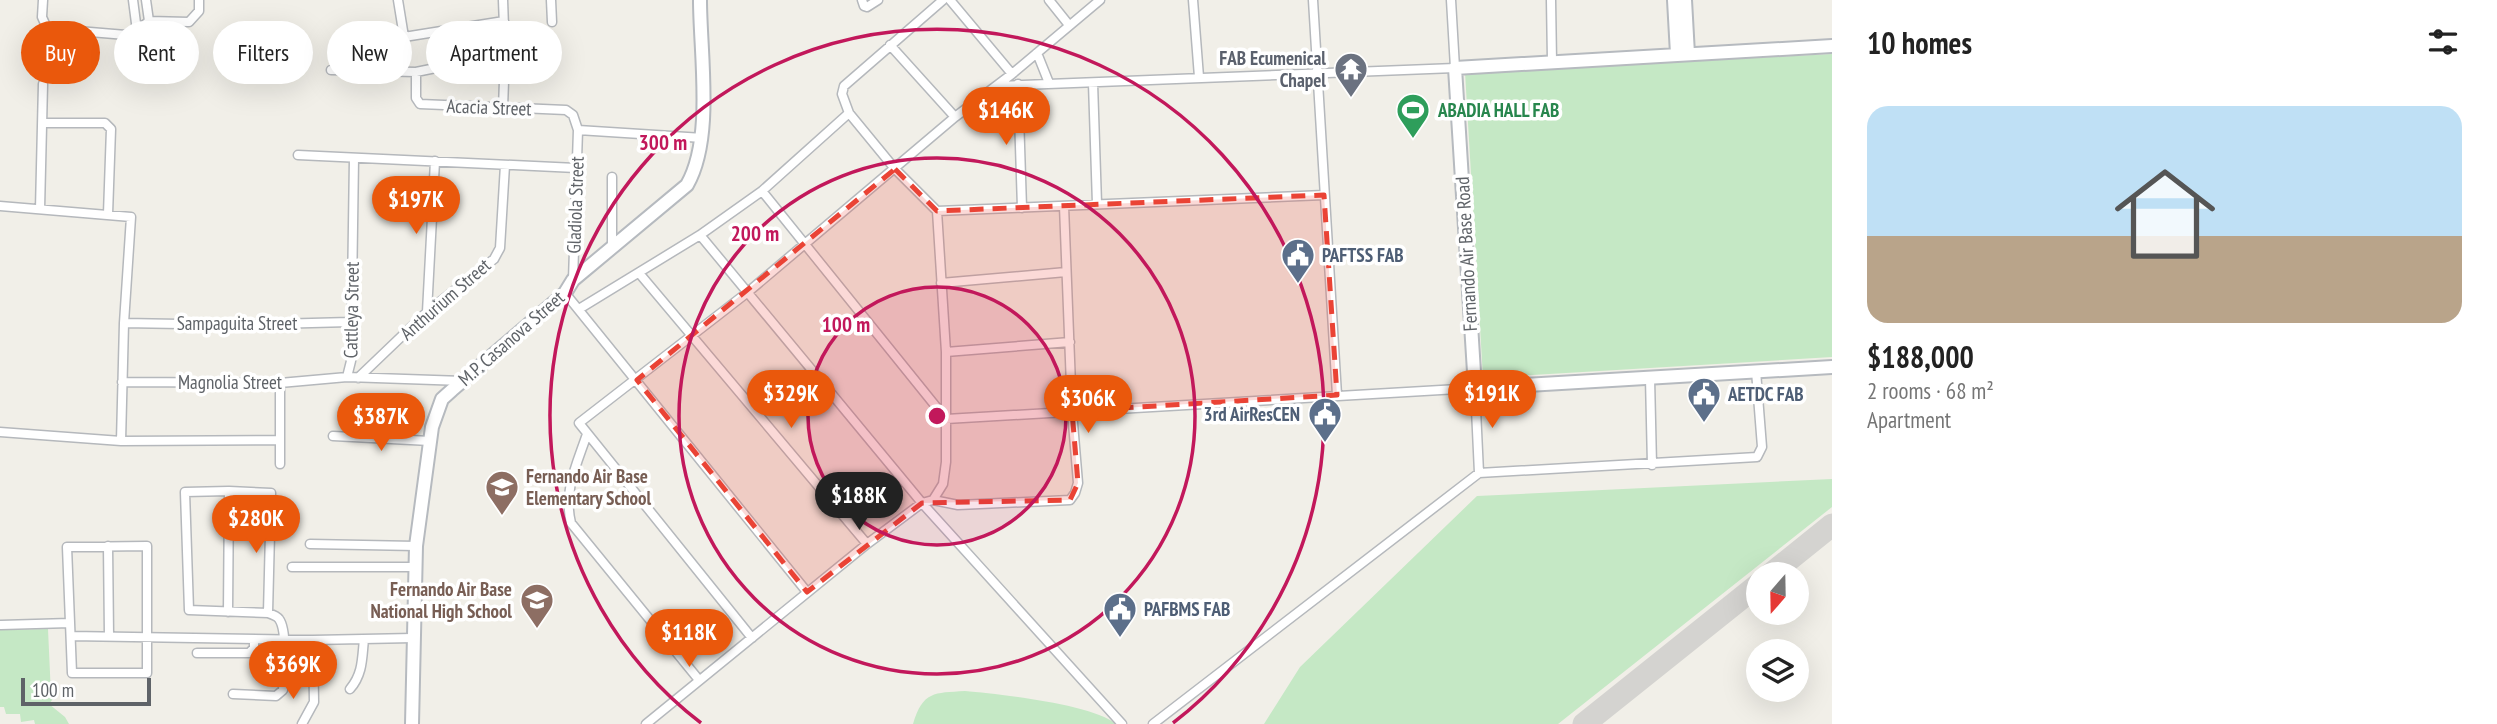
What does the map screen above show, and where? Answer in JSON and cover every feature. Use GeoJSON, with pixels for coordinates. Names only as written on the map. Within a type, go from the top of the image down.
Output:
{"type":"FeatureCollection","features":[{"type":"Feature","properties":{"kind":"street"},"geometry":{"type":"LineString","coordinates":[[43,0],[42,17],[46,26],[114,34]]}},
{"type":"Feature","properties":{"kind":"street"},"geometry":{"type":"LineString","coordinates":[[133,0],[136,21]]}},
{"type":"Feature","properties":{"kind":"street"},"geometry":{"type":"LineString","coordinates":[[146,0],[149,21]]}},
{"type":"Feature","properties":{"kind":"street"},"geometry":{"type":"LineString","coordinates":[[190,21],[199,11],[199,0]]}},
{"type":"Feature","properties":{"kind":"street"},"geometry":{"type":"LineString","coordinates":[[398,0],[404,37],[426,33]]}},
{"type":"Feature","properties":{"kind":"street"},"geometry":{"type":"LineString","coordinates":[[503,0],[504,21]]}},
{"type":"Feature","properties":{"kind":"street"},"geometry":{"type":"LineString","coordinates":[[551,0],[552,21]]}},
{"type":"Feature","properties":{"kind":"street","name":"M.P. Casanova Street"},"geometry":{"type":"LineString","coordinates":[[412,724],[415,546],[430,441],[442,399],[565,293],[573,280],[687,185],[693,174],[702,138],[700,0]]}},
{"type":"Feature","properties":{"kind":"street"},"geometry":{"type":"LineString","coordinates":[[862,0],[864,6],[870,7],[878,0]]}},
{"type":"Feature","properties":{"kind":"street"},"geometry":{"type":"LineString","coordinates":[[933,500],[943,484],[946,462],[946,352],[937,211],[895,169],[849,113],[842,94],[844,86],[943,0]]}},
{"type":"Feature","properties":{"kind":"street"},"geometry":{"type":"LineString","coordinates":[[950,0],[1012,74]]}},
{"type":"Feature","properties":{"kind":"street"},"geometry":{"type":"LineString","coordinates":[[1049,0],[1069,25]]}},
{"type":"Feature","properties":{"kind":"street"},"geometry":{"type":"LineString","coordinates":[[752,638],[579,423],[806,246],[955,117],[1012,74],[1100,0]]}},
{"type":"Feature","properties":{"kind":"street"},"geometry":{"type":"LineString","coordinates":[[1193,0],[1199,77]]}},
{"type":"Feature","properties":{"kind":"street"},"geometry":{"type":"LineString","coordinates":[[1313,0],[1337,395]]}},
{"type":"Feature","properties":{"kind":"street"},"geometry":{"type":"LineString","coordinates":[[1451,0],[1455,68]]}},
{"type":"Feature","properties":{"kind":"street"},"geometry":{"type":"LineString","coordinates":[[1551,0],[1552,61]]}},
{"type":"Feature","properties":{"kind":"street"},"geometry":{"type":"LineString","coordinates":[[1674,0],[1680,19],[1683,54]]}},
{"type":"Feature","properties":{"kind":"street"},"geometry":{"type":"LineString","coordinates":[[1680,19],[1685,0]]}},
{"type":"Feature","properties":{"kind":"street"},"geometry":{"type":"LineString","coordinates":[[890,45],[955,117]]}},
{"type":"Feature","properties":{"kind":"street"},"geometry":{"type":"LineString","coordinates":[[997,86],[1455,68],[1832,46]]}},
{"type":"Feature","properties":{"kind":"street"},"geometry":{"type":"LineString","coordinates":[[1037,53],[1049,83]]}},
{"type":"Feature","properties":{"kind":"street","name":"Fernando Air Base Road"},"geometry":{"type":"LineString","coordinates":[[1455,68],[1475,388]]}},
{"type":"Feature","properties":{"kind":"street"},"geometry":{"type":"LineString","coordinates":[[412,72],[426,70]]}},
{"type":"Feature","properties":{"kind":"street","name":"Acacia Street"},"geometry":{"type":"LineString","coordinates":[[416,72],[416,98],[420,104],[566,110],[573,115],[578,130]]}},
{"type":"Feature","properties":{"kind":"street"},"geometry":{"type":"LineString","coordinates":[[1093,83],[1097,204]]}},
{"type":"Feature","properties":{"kind":"street"},"geometry":{"type":"LineString","coordinates":[[40,209],[43,84]]}},
{"type":"Feature","properties":{"kind":"street"},"geometry":{"type":"LineString","coordinates":[[503,108],[504,84]]}},
{"type":"Feature","properties":{"kind":"street"},"geometry":{"type":"LineString","coordinates":[[1018,84],[1022,208]]}},
{"type":"Feature","properties":{"kind":"street"},"geometry":{"type":"LineString","coordinates":[[579,309],[700,235],[762,191],[849,113]]}},
{"type":"Feature","properties":{"kind":"street"},"geometry":{"type":"LineString","coordinates":[[42,123],[109,125],[108,214]]}},
{"type":"Feature","properties":{"kind":"street"},"geometry":{"type":"LineString","coordinates":[[578,130],[702,138]]}},
{"type":"Feature","properties":{"kind":"street","name":"Gladiola Street"},"geometry":{"type":"LineString","coordinates":[[573,280],[578,130]]}},
{"type":"Feature","properties":{"kind":"street"},"geometry":{"type":"LineString","coordinates":[[299,155],[576,168]]}},
{"type":"Feature","properties":{"kind":"street","name":"Cattleya Street"},"geometry":{"type":"LineString","coordinates":[[347,377],[351,361],[354,158]]}},
{"type":"Feature","properties":{"kind":"street"},"geometry":{"type":"LineString","coordinates":[[427,312],[435,161]]}},
{"type":"Feature","properties":{"kind":"street","name":"Anthurium Street"},"geometry":{"type":"LineString","coordinates":[[358,378],[427,312],[494,259],[500,248],[506,165]]}},
{"type":"Feature","properties":{"kind":"street"},"geometry":{"type":"LineString","coordinates":[[612,177],[612,248]]}},
{"type":"Feature","properties":{"kind":"street"},"geometry":{"type":"LineString","coordinates":[[762,191],[946,419]]}},
{"type":"Feature","properties":{"kind":"street"},"geometry":{"type":"LineString","coordinates":[[937,211],[1324,195]]}},
{"type":"Feature","properties":{"kind":"street"},"geometry":{"type":"LineString","coordinates":[[0,206],[131,217],[124,323],[121,440]]}},
{"type":"Feature","properties":{"kind":"street"},"geometry":{"type":"LineString","coordinates":[[646,724],[807,592],[922,503],[933,500],[958,505],[1070,500],[1078,483],[1072,411],[1064,206]]}},
{"type":"Feature","properties":{"kind":"street"},"geometry":{"type":"LineString","coordinates":[[700,235],[922,503],[1122,724]]}},
{"type":"Feature","properties":{"kind":"street"},"geometry":{"type":"LineString","coordinates":[[941,283],[1066,272]]}},
{"type":"Feature","properties":{"kind":"street"},"geometry":{"type":"LineString","coordinates":[[639,273],[867,544]]}},
{"type":"Feature","properties":{"kind":"street"},"geometry":{"type":"LineString","coordinates":[[565,293],[807,592]]}},
{"type":"Feature","properties":{"kind":"street","name":"Sampaguita Street"},"geometry":{"type":"LineString","coordinates":[[124,323],[237,325],[350,321]]}},
{"type":"Feature","properties":{"kind":"street"},"geometry":{"type":"LineString","coordinates":[[946,352],[1070,342]]}},
{"type":"Feature","properties":{"kind":"street"},"geometry":{"type":"LineString","coordinates":[[946,419],[1832,367]]}},
{"type":"Feature","properties":{"kind":"street"},"geometry":{"type":"LineString","coordinates":[[1153,724],[1479,473],[1757,457],[1762,447],[1756,372]]}},
{"type":"Feature","properties":{"kind":"street","name":"Magnolia Street"},"geometry":{"type":"LineString","coordinates":[[122,382],[280,383],[347,377],[463,381]]}},
{"type":"Feature","properties":{"kind":"street"},"geometry":{"type":"LineString","coordinates":[[1650,378],[1651,465]]}},
{"type":"Feature","properties":{"kind":"street"},"geometry":{"type":"LineString","coordinates":[[280,383],[280,464]]}},
{"type":"Feature","properties":{"kind":"street"},"geometry":{"type":"LineString","coordinates":[[1475,388],[1479,473]]}},
{"type":"Feature","properties":{"kind":"street"},"geometry":{"type":"LineString","coordinates":[[0,432],[80,439],[280,440]]}},
{"type":"Feature","properties":{"kind":"street"},"geometry":{"type":"LineString","coordinates":[[587,434],[567,495],[571,523],[699,680]]}},
{"type":"Feature","properties":{"kind":"street"},"geometry":{"type":"LineString","coordinates":[[333,436],[430,441]]}},
{"type":"Feature","properties":{"kind":"street"},"geometry":{"type":"LineString","coordinates":[[233,694],[280,695],[283,690],[284,639],[279,619],[268,613],[189,610],[187,491],[271,494],[268,613]]}},
{"type":"Feature","properties":{"kind":"street"},"geometry":{"type":"LineString","coordinates":[[228,612],[229,491]]}},
{"type":"Feature","properties":{"kind":"street"},"geometry":{"type":"LineString","coordinates":[[310,544],[415,546]]}},
{"type":"Feature","properties":{"kind":"street"},"geometry":{"type":"LineString","coordinates":[[108,546],[109,636]]}},
{"type":"Feature","properties":{"kind":"street"},"geometry":{"type":"LineString","coordinates":[[108,546],[147,546],[147,673],[72,673],[67,547],[108,546]]}},
{"type":"Feature","properties":{"kind":"street"},"geometry":{"type":"LineString","coordinates":[[292,567],[415,567]]}},
{"type":"Feature","properties":{"kind":"street"},"geometry":{"type":"LineString","coordinates":[[1,625],[70,623]]}},
{"type":"Feature","properties":{"kind":"street"},"geometry":{"type":"LineString","coordinates":[[71,636],[313,640],[413,638]]}},
{"type":"Feature","properties":{"kind":"street"},"geometry":{"type":"LineString","coordinates":[[197,653],[249,653],[253,651],[254,639]]}},
{"type":"Feature","properties":{"kind":"street"},"geometry":{"type":"LineString","coordinates":[[351,689],[358,681],[362,667],[363,639]]}},
{"type":"Feature","properties":{"kind":"street"},"geometry":{"type":"LineString","coordinates":[[302,724],[314,702],[313,640]]}},
{"type":"Feature","properties":{"kind":"highlighted area"},"geometry":{"type":"Polygon","coordinates":[[[895,169],[937,211],[1324,195],[1337,395],[1072,411],[1078,483],[1070,500],[922,503],[807,592],[637,380],[895,169]]]}},
{"type":"Feature","properties":{"kind":"green space"},"geometry":{"type":"Polygon","coordinates":[[[1832,54],[1832,357],[1483,378],[1465,72],[1832,54]]]}},
{"type":"Feature","properties":{"kind":"green space"},"geometry":{"type":"Polygon","coordinates":[[[1832,479],[1832,507],[1763,562],[1746,562],[1746,575],[1558,724],[1264,724],[1300,667],[1477,496],[1832,479]]]}},
{"type":"Feature","properties":{"kind":"green space"},"geometry":{"type":"Polygon","coordinates":[[[48,629],[51,695],[55,696],[49,704],[65,717],[69,724],[35,724],[34,720],[21,722],[20,714],[6,714],[4,707],[0,707],[0,630],[48,629]]]}},
{"type":"Feature","properties":{"kind":"green space"},"geometry":{"type":"Polygon","coordinates":[[[965,691],[1021,697],[1067,706],[1104,717],[1116,724],[913,724],[921,705],[931,696],[965,691]]]}},
{"type":"Feature","properties":{"kind":"taxiway"},"geometry":{"type":"LineString","coordinates":[[1786,562],[1832,525]]}},
{"type":"Feature","properties":{"kind":"taxiway"},"geometry":{"type":"LineString","coordinates":[[1584,724],[1746,594]]}},
{"type":"Feature","properties":{"kind":"place","name":"FAB Ecumenical Chapel"},"geometry":{"type":"Point","coordinates":[1351,99]}},
{"type":"Feature","properties":{"kind":"place","name":"ABADIA HALL FAB"},"geometry":{"type":"Point","coordinates":[1413,140]}},
{"type":"Feature","properties":{"kind":"place","name":"PAFTSS FAB"},"geometry":{"type":"Point","coordinates":[1298,285]}},
{"type":"Feature","properties":{"kind":"place","name":"AETDC FAB"},"geometry":{"type":"Point","coordinates":[1704,424]}},
{"type":"Feature","properties":{"kind":"place","name":"3rd AirResCEN"},"geometry":{"type":"Point","coordinates":[1325,444]}},
{"type":"Feature","properties":{"kind":"place","name":"Fernando Air Base Elementary School"},"geometry":{"type":"Point","coordinates":[502,517]}},
{"type":"Feature","properties":{"kind":"place","name":"Fernando Air Base National High School"},"geometry":{"type":"Point","coordinates":[537,630]}},
{"type":"Feature","properties":{"kind":"place","name":"PAFBMS FAB"},"geometry":{"type":"Point","coordinates":[1120,639]}}]}
